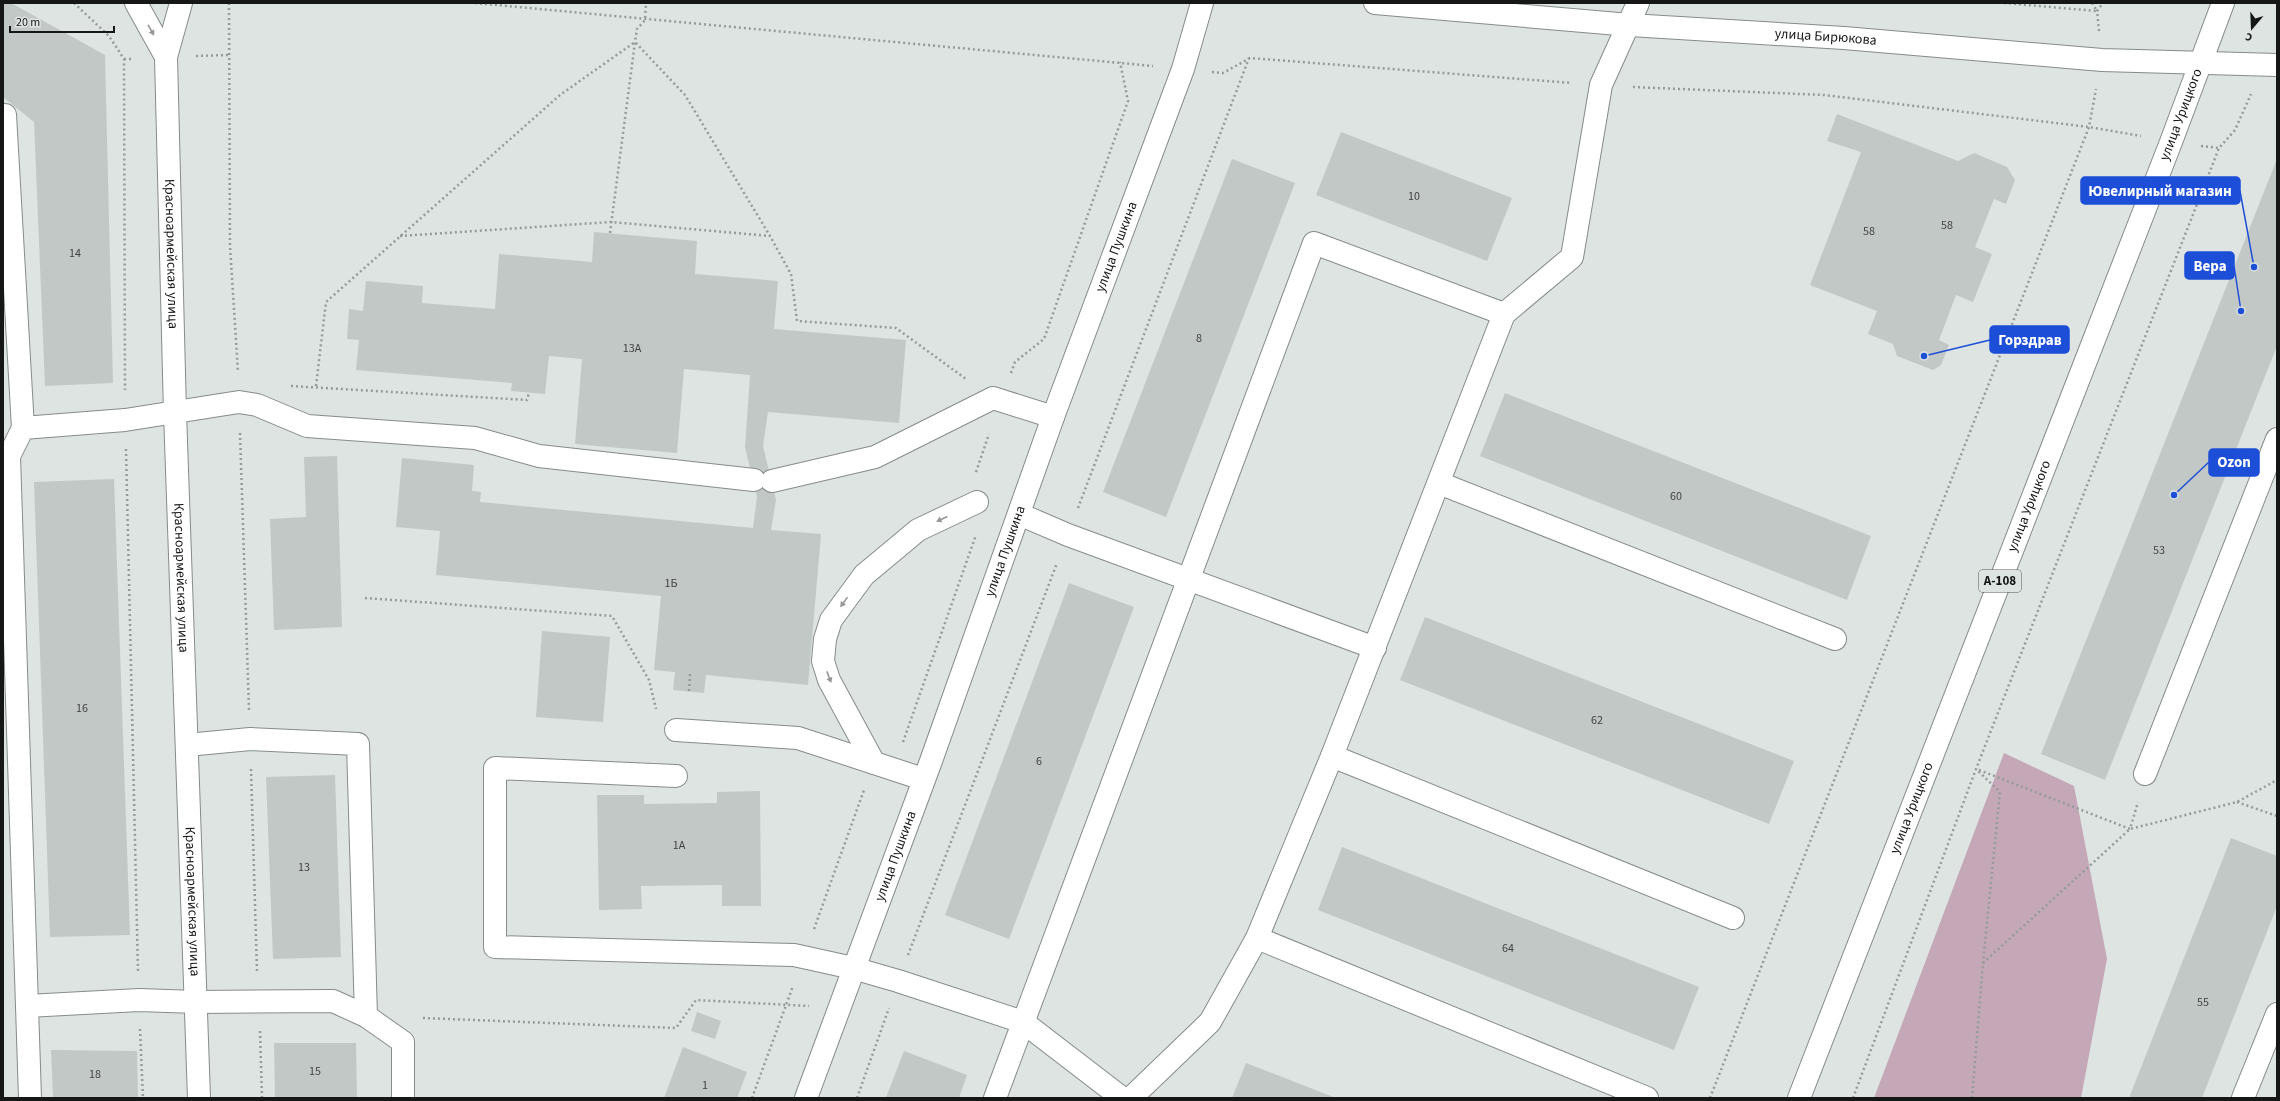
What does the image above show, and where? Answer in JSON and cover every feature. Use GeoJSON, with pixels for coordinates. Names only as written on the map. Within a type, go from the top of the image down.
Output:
{"type":"FeatureCollection","features":[{"type":"Feature","properties":{"kind":"main road"},"geometry":{"type":"LineString","coordinates":[[136,3],[166,57]]}},
{"type":"Feature","properties":{"kind":"main road"},"geometry":{"type":"LineString","coordinates":[[166,57],[181,3]]}},
{"type":"Feature","properties":{"kind":"main road","name":"улица Пушкина"},"geometry":{"type":"LineString","coordinates":[[806,1098],[924,779],[1053,417],[1183,69],[1202,3]]}},
{"type":"Feature","properties":{"kind":"main road","name":"улица Бирюкова"},"geometry":{"type":"LineString","coordinates":[[1375,3],[1630,25],[1844,38],[2102,60],[2270,64]]}},
{"type":"Feature","properties":{"kind":"main road"},"geometry":{"type":"LineString","coordinates":[[1131,1098],[1210,1022],[1257,938],[1375,648],[1504,314],[1572,257],[1601,85],[1630,25],[1638,3]]}},
{"type":"Feature","properties":{"kind":"main road","name":"улица Урицкого"},"geometry":{"type":"LineString","coordinates":[[1799,1098],[2168,149],[2223,3]]}},
{"type":"Feature","properties":{"kind":"main road","name":"Красноармейская улица"},"geometry":{"type":"LineString","coordinates":[[166,57],[175,413],[199,1098]]}},
{"type":"Feature","properties":{"kind":"main road"},"geometry":{"type":"LineString","coordinates":[[3,116],[5,115],[23,428],[9,456],[30,1098]]}},
{"type":"Feature","properties":{"kind":"main road"},"geometry":{"type":"LineString","coordinates":[[995,1098],[1314,243],[1504,314]]}},
{"type":"Feature","properties":{"kind":"main road"},"geometry":{"type":"LineString","coordinates":[[23,428],[125,420],[239,402],[257,405],[307,426],[475,438],[539,456],[763,481],[875,457],[997,400],[1053,417]]}},
{"type":"Feature","properties":{"kind":"main road"},"geometry":{"type":"LineString","coordinates":[[2146,774],[2277,439]]}},
{"type":"Feature","properties":{"kind":"main road"},"geometry":{"type":"LineString","coordinates":[[1439,483],[1835,639]]}},
{"type":"Feature","properties":{"kind":"main road"},"geometry":{"type":"LineString","coordinates":[[874,763],[829,680],[823,660],[831,620],[864,575],[918,530],[977,502]]}},
{"type":"Feature","properties":{"kind":"main road"},"geometry":{"type":"LineString","coordinates":[[1019,514],[1068,535],[1189,578],[1375,648]]}},
{"type":"Feature","properties":{"kind":"main road"},"geometry":{"type":"LineString","coordinates":[[676,730],[798,738],[924,779]]}},
{"type":"Feature","properties":{"kind":"main road"},"geometry":{"type":"LineString","coordinates":[[187,745],[250,739],[358,744],[366,1016]]}},
{"type":"Feature","properties":{"kind":"main road"},"geometry":{"type":"LineString","coordinates":[[1332,756],[1733,918]]}},
{"type":"Feature","properties":{"kind":"main road"},"geometry":{"type":"LineString","coordinates":[[676,776],[495,768],[495,947],[794,955],[853,968],[898,981],[1023,1022],[1122,1098]]}},
{"type":"Feature","properties":{"kind":"main road"},"geometry":{"type":"LineString","coordinates":[[1257,938],[1647,1098]]}},
{"type":"Feature","properties":{"kind":"main road"},"geometry":{"type":"LineString","coordinates":[[27,1006],[139,1000],[196,1002],[258,1000],[333,1001],[366,1016],[402,1042],[403,1098]]}},
{"type":"Feature","properties":{"kind":"main road"},"geometry":{"type":"LineString","coordinates":[[2243,1098],[2277,1014]]}},
{"type":"Feature","properties":{"kind":"path"},"geometry":{"type":"LineString","coordinates":[[74,3],[109,36],[124,59],[125,420],[139,1000],[143,1098]]}},
{"type":"Feature","properties":{"kind":"path"},"geometry":{"type":"LineString","coordinates":[[229,3],[230,246],[239,402],[262,1098]]}},
{"type":"Feature","properties":{"kind":"path"},"geometry":{"type":"LineString","coordinates":[[474,3],[645,20],[1120,62],[1223,73],[1250,58],[1601,85],[1824,95],[2089,127],[1710,1098]]}},
{"type":"Feature","properties":{"kind":"path"},"geometry":{"type":"LineString","coordinates":[[610,233],[635,42],[638,29],[645,20],[646,3]]}},
{"type":"Feature","properties":{"kind":"path"},"geometry":{"type":"LineString","coordinates":[[2004,3],[2097,11],[2092,3]]}},
{"type":"Feature","properties":{"kind":"path"},"geometry":{"type":"LineString","coordinates":[[316,386],[326,302],[560,95],[635,42]]}},
{"type":"Feature","properties":{"kind":"path"},"geometry":{"type":"LineString","coordinates":[[635,42],[685,95],[770,236],[791,274],[797,321],[896,328],[997,400]]}},
{"type":"Feature","properties":{"kind":"path"},"geometry":{"type":"LineString","coordinates":[[857,1098],[898,981],[1250,58]]}},
{"type":"Feature","properties":{"kind":"path"},"geometry":{"type":"LineString","coordinates":[[978,478],[976,471],[997,400],[1015,362],[1044,339],[1126,108],[1128,101],[1120,62]]}},
{"type":"Feature","properties":{"kind":"path"},"geometry":{"type":"LineString","coordinates":[[1853,1098],[1976,769],[2219,148],[2235,130],[2270,64]]}},
{"type":"Feature","properties":{"kind":"path"},"geometry":{"type":"LineString","coordinates":[[400,236],[611,222],[770,236]]}},
{"type":"Feature","properties":{"kind":"path"},"geometry":{"type":"LineString","coordinates":[[287,386],[316,386],[527,400],[529,393]]}},
{"type":"Feature","properties":{"kind":"path"},"geometry":{"type":"LineString","coordinates":[[874,763],[900,751],[977,533]]}},
{"type":"Feature","properties":{"kind":"path"},"geometry":{"type":"LineString","coordinates":[[365,598],[612,616],[649,680],[658,716]]}},
{"type":"Feature","properties":{"kind":"path"},"geometry":{"type":"LineString","coordinates":[[689,692],[690,674]]}},
{"type":"Feature","properties":{"kind":"path"},"geometry":{"type":"LineString","coordinates":[[1976,769],[2130,830]]}},
{"type":"Feature","properties":{"kind":"path"},"geometry":{"type":"LineString","coordinates":[[1972,1098],[1983,963],[2000,792],[1976,769]]}},
{"type":"Feature","properties":{"kind":"path"},"geometry":{"type":"LineString","coordinates":[[2130,830],[2146,774]]}},
{"type":"Feature","properties":{"kind":"path"},"geometry":{"type":"LineString","coordinates":[[1983,963],[2130,830],[2237,802],[2277,780]]}},
{"type":"Feature","properties":{"kind":"path"},"geometry":{"type":"LineString","coordinates":[[2237,802],[2277,816]]}},
{"type":"Feature","properties":{"kind":"path"},"geometry":{"type":"LineString","coordinates":[[422,1018],[676,1028],[696,1000],[786,1006],[839,1007]]}},
{"type":"Feature","properties":{"kind":"shaded area"},"geometry":{"type":"Polygon","coordinates":[[[2004,753],[2074,786],[2107,959],[2081,1098],[1874,1098],[2004,753]]]}},
{"type":"Feature","properties":{"kind":"building"},"geometry":{"type":"Polygon","coordinates":[[[11,3],[105,55],[113,383],[45,386],[34,122],[3,97],[3,4],[11,3]]]}},
{"type":"Feature","properties":{"kind":"building"},"geometry":{"type":"Polygon","coordinates":[[[1837,114],[1958,161],[1974,153],[2007,167],[2015,180],[2006,204],[1994,199],[1975,247],[1992,254],[1973,302],[1956,295],[1939,340],[1949,345],[1941,365],[1933,370],[1897,356],[1893,344],[1868,334],[1877,311],[1810,285],[1861,152],[1827,141],[1837,114]]]}},
{"type":"Feature","properties":{"kind":"building"},"geometry":{"type":"Polygon","coordinates":[[[1341,132],[1512,198],[1487,261],[1316,195],[1341,132]]]}},
{"type":"Feature","properties":{"kind":"building"},"geometry":{"type":"Polygon","coordinates":[[[1232,159],[1295,183],[1166,517],[1103,492],[1232,159]]]}},
{"type":"Feature","properties":{"kind":"building"},"geometry":{"type":"Polygon","coordinates":[[[2277,159],[2277,346],[2105,780],[2041,754],[2277,159]]]}},
{"type":"Feature","properties":{"kind":"building"},"geometry":{"type":"Polygon","coordinates":[[[594,232],[697,241],[695,274],[778,281],[774,329],[906,340],[899,423],[768,412],[763,446],[776,500],[771,530],[821,534],[808,685],[706,675],[704,693],[673,690],[675,672],[654,670],[661,596],[436,575],[440,531],[396,527],[402,458],[474,465],[472,491],[481,492],[480,502],[753,528],[757,497],[745,447],[750,375],[684,369],[677,453],[575,444],[582,359],[549,356],[545,394],[511,391],[512,383],[356,370],[359,340],[347,339],[349,309],[363,311],[366,281],[423,286],[422,303],[495,309],[499,254],[592,262],[594,232]]]}},
{"type":"Feature","properties":{"kind":"building"},"geometry":{"type":"Polygon","coordinates":[[[1505,393],[1871,536],[1847,600],[1480,456],[1505,393]]]}},
{"type":"Feature","properties":{"kind":"building"},"geometry":{"type":"Polygon","coordinates":[[[337,456],[342,627],[274,630],[270,519],[306,517],[304,457],[337,456]]]}},
{"type":"Feature","properties":{"kind":"building"},"geometry":{"type":"Polygon","coordinates":[[[114,479],[130,935],[50,937],[34,482],[114,479]]]}},
{"type":"Feature","properties":{"kind":"building"},"geometry":{"type":"Polygon","coordinates":[[[1069,583],[1134,607],[1009,939],[945,915],[1069,583]]]}},
{"type":"Feature","properties":{"kind":"building"},"geometry":{"type":"Polygon","coordinates":[[[1425,617],[1794,761],[1769,824],[1400,680],[1425,617]]]}},
{"type":"Feature","properties":{"kind":"building"},"geometry":{"type":"Polygon","coordinates":[[[542,631],[610,637],[603,722],[536,717],[542,631]]]}},
{"type":"Feature","properties":{"kind":"building"},"geometry":{"type":"Polygon","coordinates":[[[335,775],[341,957],[273,959],[266,777],[335,775]]]}},
{"type":"Feature","properties":{"kind":"building"},"geometry":{"type":"Polygon","coordinates":[[[760,791],[761,906],[722,906],[722,885],[641,886],[642,909],[599,910],[597,795],[644,795],[644,804],[717,803],[717,792],[760,791]]]}},
{"type":"Feature","properties":{"kind":"building"},"geometry":{"type":"Polygon","coordinates":[[[2231,838],[2277,856],[2277,906],[2202,1098],[2129,1098],[2231,838]]]}},
{"type":"Feature","properties":{"kind":"building"},"geometry":{"type":"Polygon","coordinates":[[[1342,847],[1699,987],[1674,1050],[1318,910],[1342,847]]]}},
{"type":"Feature","properties":{"kind":"building"},"geometry":{"type":"Polygon","coordinates":[[[697,1012],[721,1021],[715,1039],[691,1031],[697,1012]]]}},
{"type":"Feature","properties":{"kind":"building"},"geometry":{"type":"Polygon","coordinates":[[[274,1043],[356,1043],[357,1098],[275,1098],[274,1043]]]}},
{"type":"Feature","properties":{"kind":"building"},"geometry":{"type":"Polygon","coordinates":[[[683,1047],[747,1072],[737,1098],[664,1098],[683,1047]]]}},
{"type":"Feature","properties":{"kind":"building"},"geometry":{"type":"Polygon","coordinates":[[[51,1050],[137,1051],[138,1098],[53,1098],[51,1050]]]}},
{"type":"Feature","properties":{"kind":"building"},"geometry":{"type":"Polygon","coordinates":[[[904,1051],[967,1075],[959,1098],[886,1098],[904,1051]]]}},
{"type":"Feature","properties":{"kind":"building"},"geometry":{"type":"Polygon","coordinates":[[[1246,1063],[1336,1098],[1232,1098],[1246,1063]]]}},
{"type":"Feature","properties":{"kind":"place","name":"Ювелирный магазин"},"geometry":{"type":"Point","coordinates":[2254,267]}},
{"type":"Feature","properties":{"kind":"place","name":"Вера"},"geometry":{"type":"Point","coordinates":[2241,311]}},
{"type":"Feature","properties":{"kind":"place","name":"Горздрав"},"geometry":{"type":"Point","coordinates":[1924,356]}},
{"type":"Feature","properties":{"kind":"place","name":"Ozon"},"geometry":{"type":"Point","coordinates":[2174,495]}}]}
